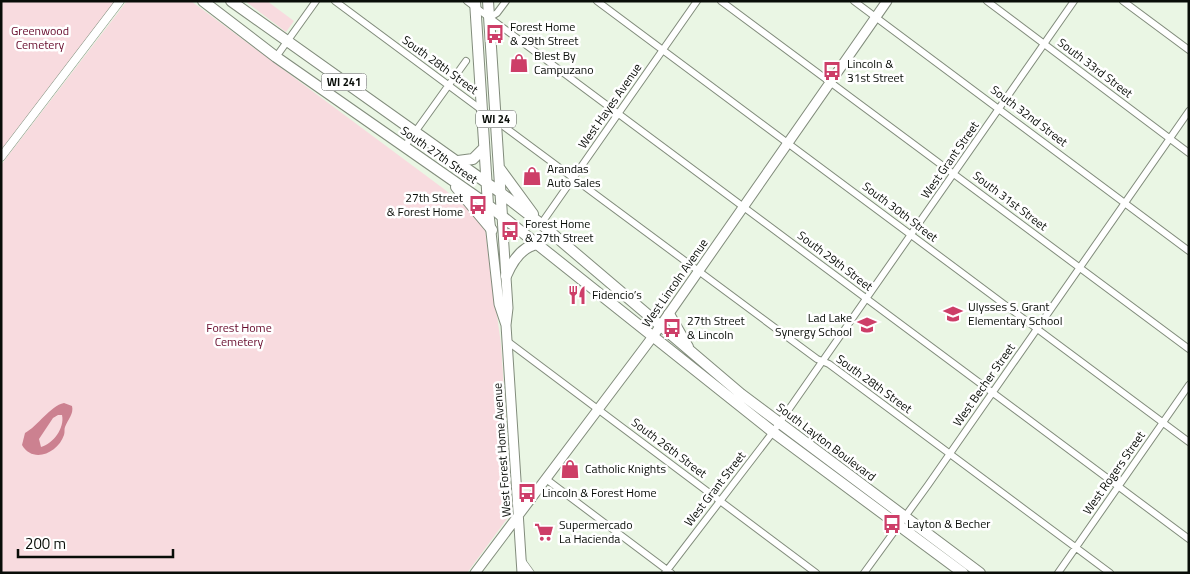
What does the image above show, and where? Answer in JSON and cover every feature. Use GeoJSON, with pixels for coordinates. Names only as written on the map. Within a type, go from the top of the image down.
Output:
{"type":"FeatureCollection","features":[{"type":"Feature","properties":{"kind":"main road","name":"South 27th Street"},"geometry":{"type":"LineString","coordinates":[[204,1],[276,57],[488,205],[654,336]]}},
{"type":"Feature","properties":{"kind":"main road","name":"South 27th Street"},"geometry":{"type":"LineString","coordinates":[[231,1],[287,43],[458,162],[541,224],[660,326]]}},
{"type":"Feature","properties":{"kind":"main road","name":"West Forest Home Avenue"},"geometry":{"type":"LineString","coordinates":[[488,1],[508,308],[506,325],[522,573]]}},
{"type":"Feature","properties":{"kind":"main road","name":"West Lincoln Avenue"},"geometry":{"type":"LineString","coordinates":[[475,573],[654,336],[887,1]]}},
{"type":"Feature","properties":{"kind":"main road","name":"West Forest Home Avenue"},"geometry":{"type":"LineString","coordinates":[[475,5],[488,205],[499,304],[506,325]]}},
{"type":"Feature","properties":{"kind":"main road"},"geometry":{"type":"LineString","coordinates":[[458,162],[474,160],[484,148]]}},
{"type":"Feature","properties":{"kind":"main road"},"geometry":{"type":"LineString","coordinates":[[499,166],[541,224]]}},
{"type":"Feature","properties":{"kind":"main road"},"geometry":{"type":"LineString","coordinates":[[443,173],[492,230]]}},
{"type":"Feature","properties":{"kind":"main road"},"geometry":{"type":"LineString","coordinates":[[506,276],[524,250],[531,245],[538,244]]}},
{"type":"Feature","properties":{"kind":"main road"},"geometry":{"type":"LineString","coordinates":[[669,314],[691,352]]}},
{"type":"Feature","properties":{"kind":"main road","name":"South Layton Boulevard"},"geometry":{"type":"LineString","coordinates":[[660,326],[741,394],[980,573]]}},
{"type":"Feature","properties":{"kind":"main road","name":"South Layton Boulevard"},"geometry":{"type":"LineString","coordinates":[[654,336],[773,432],[962,573]]}},
{"type":"Feature","properties":{"kind":"street"},"geometry":{"type":"LineString","coordinates":[[1,157],[120,1]]}},
{"type":"Feature","properties":{"kind":"street"},"geometry":{"type":"LineString","coordinates":[[276,57],[316,1]]}},
{"type":"Feature","properties":{"kind":"street","name":"South 28th Street"},"geometry":{"type":"LineString","coordinates":[[335,1],[817,360],[830,364],[1110,573]]}},
{"type":"Feature","properties":{"kind":"street","name":"South 29th Street"},"geometry":{"type":"LineString","coordinates":[[467,1],[475,5],[489,18],[1189,540]]}},
{"type":"Feature","properties":{"kind":"street"},"geometry":{"type":"LineString","coordinates":[[489,18],[497,13],[506,1]]}},
{"type":"Feature","properties":{"kind":"street","name":"South 30th Street"},"geometry":{"type":"LineString","coordinates":[[597,1],[1189,442]]}},
{"type":"Feature","properties":{"kind":"street","name":"West Hayes Avenue"},"geometry":{"type":"LineString","coordinates":[[541,224],[697,1]]}},
{"type":"Feature","properties":{"kind":"street","name":"South 31st Street"},"geometry":{"type":"LineString","coordinates":[[721,1],[1189,349]]}},
{"type":"Feature","properties":{"kind":"street","name":"South 32nd Street"},"geometry":{"type":"LineString","coordinates":[[854,1],[1000,108],[1189,251]]}},
{"type":"Feature","properties":{"kind":"street","name":"South 33rd Street"},"geometry":{"type":"LineString","coordinates":[[987,1],[1189,153]]}},
{"type":"Feature","properties":{"kind":"street","name":"West Grant Street"},"geometry":{"type":"LineString","coordinates":[[668,572],[720,500],[780,423],[1074,1]]}},
{"type":"Feature","properties":{"kind":"street"},"geometry":{"type":"LineString","coordinates":[[1123,1],[1189,50]]}},
{"type":"Feature","properties":{"kind":"street"},"geometry":{"type":"LineString","coordinates":[[405,146],[466,61]]}},
{"type":"Feature","properties":{"kind":"street","name":"West Becher Street"},"geometry":{"type":"LineString","coordinates":[[864,573],[950,454],[1189,111]]}},
{"type":"Feature","properties":{"kind":"street","name":"South 26th Street"},"geometry":{"type":"LineString","coordinates":[[507,341],[816,573]]}},
{"type":"Feature","properties":{"kind":"street","name":"West Rogers Street"},"geometry":{"type":"LineString","coordinates":[[1058,573],[1189,385]]}},
{"type":"Feature","properties":{"kind":"street"},"geometry":{"type":"LineString","coordinates":[[546,479],[668,572]]}},
{"type":"Feature","properties":{"kind":"street"},"geometry":{"type":"LineString","coordinates":[[522,562],[530,573]]}},
{"type":"Feature","properties":{"kind":"green space","name":"Greenwood Cemetery"},"geometry":{"type":"Polygon","coordinates":[[[1,1],[115,1],[1,150],[1,1]]]}},
{"type":"Feature","properties":{"kind":"green space","name":"Forest Home Cemetery"},"geometry":{"type":"Polygon","coordinates":[[[127,1],[191,1],[444,189],[484,222],[501,344],[512,512],[467,573],[1,573],[1,165],[127,1]]]}},
{"type":"Feature","properties":{"kind":"green space"},"geometry":{"type":"Polygon","coordinates":[[[245,1],[267,1],[294,21],[286,32],[245,1]]]}},
{"type":"Feature","properties":{"kind":"shaded area"},"geometry":{"type":"Polygon","coordinates":[[[64,403],[72,406],[61,441],[56,447],[45,454],[32,454],[27,451],[22,445],[25,433],[64,403]],[[62,415],[53,418],[39,439],[41,447],[50,443],[57,435],[62,425],[62,415]]]}},
{"type":"Feature","properties":{"kind":"place","name":"Forest Home & 29th Street"},"geometry":{"type":"Point","coordinates":[495,34]}},
{"type":"Feature","properties":{"kind":"place","name":"Blest By Campuzano"},"geometry":{"type":"Point","coordinates":[519,63]}},
{"type":"Feature","properties":{"kind":"place","name":"Lincoln & 31st Street"},"geometry":{"type":"Point","coordinates":[832,71]}},
{"type":"Feature","properties":{"kind":"place","name":"Arandas Auto Sales"},"geometry":{"type":"Point","coordinates":[532,176]}},
{"type":"Feature","properties":{"kind":"place","name":"27th Street & Forest Home"},"geometry":{"type":"Point","coordinates":[478,205]}},
{"type":"Feature","properties":{"kind":"place","name":"Forest Home & 27th Street"},"geometry":{"type":"Point","coordinates":[510,231]}},
{"type":"Feature","properties":{"kind":"place","name":"Fidencio’s"},"geometry":{"type":"Point","coordinates":[577,295]}},
{"type":"Feature","properties":{"kind":"place","name":"Ulysses S. Grant Elementary School"},"geometry":{"type":"Point","coordinates":[953,314]}},
{"type":"Feature","properties":{"kind":"place","name":"Lad Lake Synergy School"},"geometry":{"type":"Point","coordinates":[867,325]}},
{"type":"Feature","properties":{"kind":"place","name":"27th Street & Lincoln"},"geometry":{"type":"Point","coordinates":[672,328]}},
{"type":"Feature","properties":{"kind":"place","name":"Catholic Knights"},"geometry":{"type":"Point","coordinates":[570,469]}},
{"type":"Feature","properties":{"kind":"place","name":"Lincoln & Forest Home"},"geometry":{"type":"Point","coordinates":[527,493]}},
{"type":"Feature","properties":{"kind":"place","name":"Layton & Becher"},"geometry":{"type":"Point","coordinates":[892,524]}},
{"type":"Feature","properties":{"kind":"place","name":"Supermercado La Hacienda"},"geometry":{"type":"Point","coordinates":[544,532]}}]}
